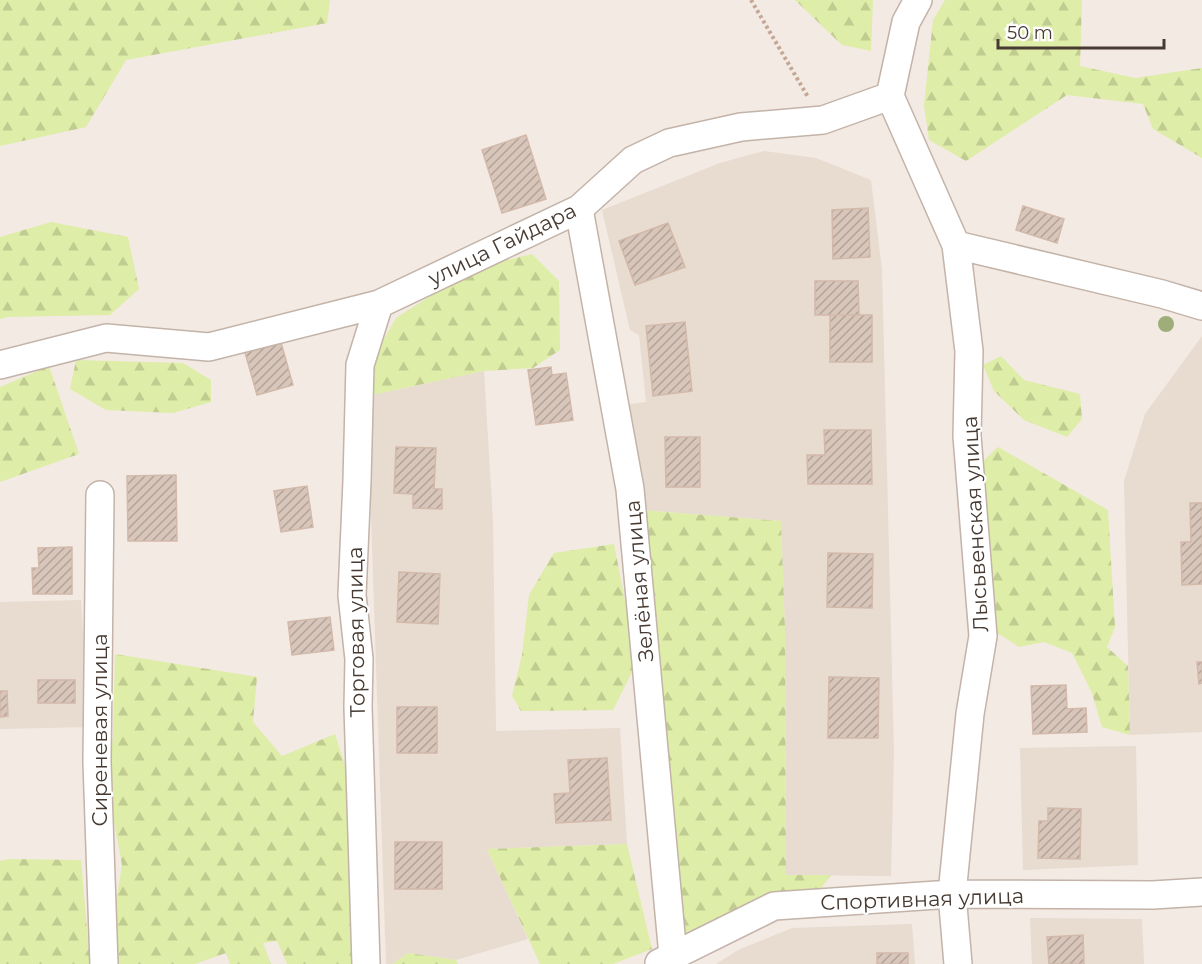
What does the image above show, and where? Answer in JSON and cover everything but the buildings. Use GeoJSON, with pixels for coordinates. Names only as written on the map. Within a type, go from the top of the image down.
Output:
{"type":"FeatureCollection","features":[{"type":"Feature","properties":{"kind":"street"},"geometry":{"type":"LineString","coordinates":[[890,96],[906,22],[918,0]]}},
{"type":"Feature","properties":{"kind":"street","name":"улица Гайдара"},"geometry":{"type":"LineString","coordinates":[[0,365],[106,338],[209,347],[379,304],[579,209],[633,160],[669,143],[741,127],[823,120],[890,96]]}},
{"type":"Feature","properties":{"kind":"street","name":"Лысьвенская улица"},"geometry":{"type":"LineString","coordinates":[[890,96],[956,245],[969,351],[968,436],[983,636],[970,714],[952,894],[958,964]]}},
{"type":"Feature","properties":{"kind":"street","name":"Зелёная улица"},"geometry":{"type":"LineString","coordinates":[[579,209],[630,489],[664,960]]}},
{"type":"Feature","properties":{"kind":"street"},"geometry":{"type":"LineString","coordinates":[[956,245],[1162,294],[1202,306]]}},
{"type":"Feature","properties":{"kind":"street","name":"Торговая улица"},"geometry":{"type":"LineString","coordinates":[[366,964],[358,707],[359,659],[352,595],[360,365],[379,304]]}},
{"type":"Feature","properties":{"kind":"street","name":"Сиреневая улица"},"geometry":{"type":"LineString","coordinates":[[100,495],[97,762],[104,964]]}},
{"type":"Feature","properties":{"kind":"street","name":"Спортивная улица"},"geometry":{"type":"LineString","coordinates":[[664,960],[774,906],[952,894],[1153,895],[1202,892]]}},
{"type":"Feature","properties":{"kind":"street"},"geometry":{"type":"LineString","coordinates":[[1153,895],[1202,908]]}},
{"type":"Feature","properties":{"kind":"path"},"geometry":{"type":"LineString","coordinates":[[751,0],[823,120]]}},
{"type":"Feature","properties":{"kind":"shaded area"},"geometry":{"type":"Polygon","coordinates":[[[764,151],[816,158],[871,180],[882,270],[894,753],[891,876],[786,875],[785,629],[781,521],[641,510],[623,405],[646,402],[639,335],[630,330],[602,210],[720,163],[764,151]]]}},
{"type":"Feature","properties":{"kind":"shaded area"},"geometry":{"type":"Polygon","coordinates":[[[1202,336],[1202,732],[1130,735],[1124,481],[1145,414],[1202,336]]]}},
{"type":"Feature","properties":{"kind":"shaded area"},"geometry":{"type":"Polygon","coordinates":[[[484,371],[493,521],[496,731],[620,728],[627,844],[487,849],[528,939],[456,960],[408,953],[392,964],[386,964],[367,396],[484,371]]]}},
{"type":"Feature","properties":{"kind":"shaded area"},"geometry":{"type":"Polygon","coordinates":[[[81,600],[89,727],[0,729],[0,602],[81,600]]]}},
{"type":"Feature","properties":{"kind":"shaded area"},"geometry":{"type":"Polygon","coordinates":[[[1136,746],[1138,865],[1023,870],[1020,748],[1136,746]]]}},
{"type":"Feature","properties":{"kind":"shaded area"},"geometry":{"type":"Polygon","coordinates":[[[1030,918],[1142,919],[1144,964],[1032,964],[1030,918]]]}},
{"type":"Feature","properties":{"kind":"shaded area"},"geometry":{"type":"Polygon","coordinates":[[[912,924],[915,964],[716,964],[738,950],[792,928],[912,924]]]}},
{"type":"Feature","properties":{"kind":"green space"},"geometry":{"type":"Polygon","coordinates":[[[0,0],[330,0],[327,23],[126,60],[86,127],[0,146],[0,0]]]}},
{"type":"Feature","properties":{"kind":"green space"},"geometry":{"type":"Polygon","coordinates":[[[795,0],[873,0],[871,51],[842,45],[795,0]]]}},
{"type":"Feature","properties":{"kind":"green space"},"geometry":{"type":"Polygon","coordinates":[[[945,0],[1082,0],[1080,66],[1135,78],[1202,68],[1202,158],[1153,129],[1143,104],[1067,95],[966,161],[929,140],[924,105],[933,20],[945,0]]]}},
{"type":"Feature","properties":{"kind":"green space"},"geometry":{"type":"Polygon","coordinates":[[[51,222],[128,237],[139,289],[110,315],[0,319],[0,237],[51,222]]]}},
{"type":"Feature","properties":{"kind":"green space"},"geometry":{"type":"Polygon","coordinates":[[[532,254],[559,281],[560,350],[533,368],[484,371],[367,396],[371,362],[396,318],[474,268],[532,254]]]}},
{"type":"Feature","properties":{"kind":"green space"},"geometry":{"type":"Polygon","coordinates":[[[1001,356],[1024,380],[1080,394],[1082,419],[1067,437],[1024,420],[994,391],[983,365],[1001,356]]]}},
{"type":"Feature","properties":{"kind":"green space"},"geometry":{"type":"Polygon","coordinates":[[[76,360],[183,363],[211,380],[211,402],[173,413],[106,410],[70,389],[76,360]]]}},
{"type":"Feature","properties":{"kind":"green space"},"geometry":{"type":"Polygon","coordinates":[[[49,366],[79,454],[0,482],[0,387],[49,366]]]}},
{"type":"Feature","properties":{"kind":"green space"},"geometry":{"type":"Polygon","coordinates":[[[998,447],[1108,510],[1115,627],[1107,647],[1128,666],[1130,735],[1102,727],[1092,693],[1072,653],[1044,642],[1019,647],[988,627],[981,463],[998,447]]]}},
{"type":"Feature","properties":{"kind":"green space"},"geometry":{"type":"Polygon","coordinates":[[[641,510],[781,521],[785,629],[786,875],[831,875],[819,891],[783,894],[678,936],[641,510]]]}},
{"type":"Feature","properties":{"kind":"green space"},"geometry":{"type":"Polygon","coordinates":[[[614,544],[637,662],[613,710],[521,711],[512,696],[522,655],[529,595],[554,553],[614,544]]]}},
{"type":"Feature","properties":{"kind":"green space"},"geometry":{"type":"Polygon","coordinates":[[[115,654],[257,677],[253,722],[282,756],[335,734],[349,778],[357,964],[287,964],[277,941],[263,943],[271,964],[230,964],[226,953],[195,964],[118,964],[114,913],[122,865],[108,790],[113,736],[115,654]]]}},
{"type":"Feature","properties":{"kind":"green space"},"geometry":{"type":"Polygon","coordinates":[[[627,844],[652,949],[613,964],[540,964],[487,849],[627,844]]]}},
{"type":"Feature","properties":{"kind":"green space"},"geometry":{"type":"Polygon","coordinates":[[[9,859],[81,860],[90,964],[0,964],[0,861],[9,859]]]}},
{"type":"Feature","properties":{"kind":"green space"},"geometry":{"type":"Polygon","coordinates":[[[408,953],[456,960],[458,964],[392,964],[408,953]]]}}]}
